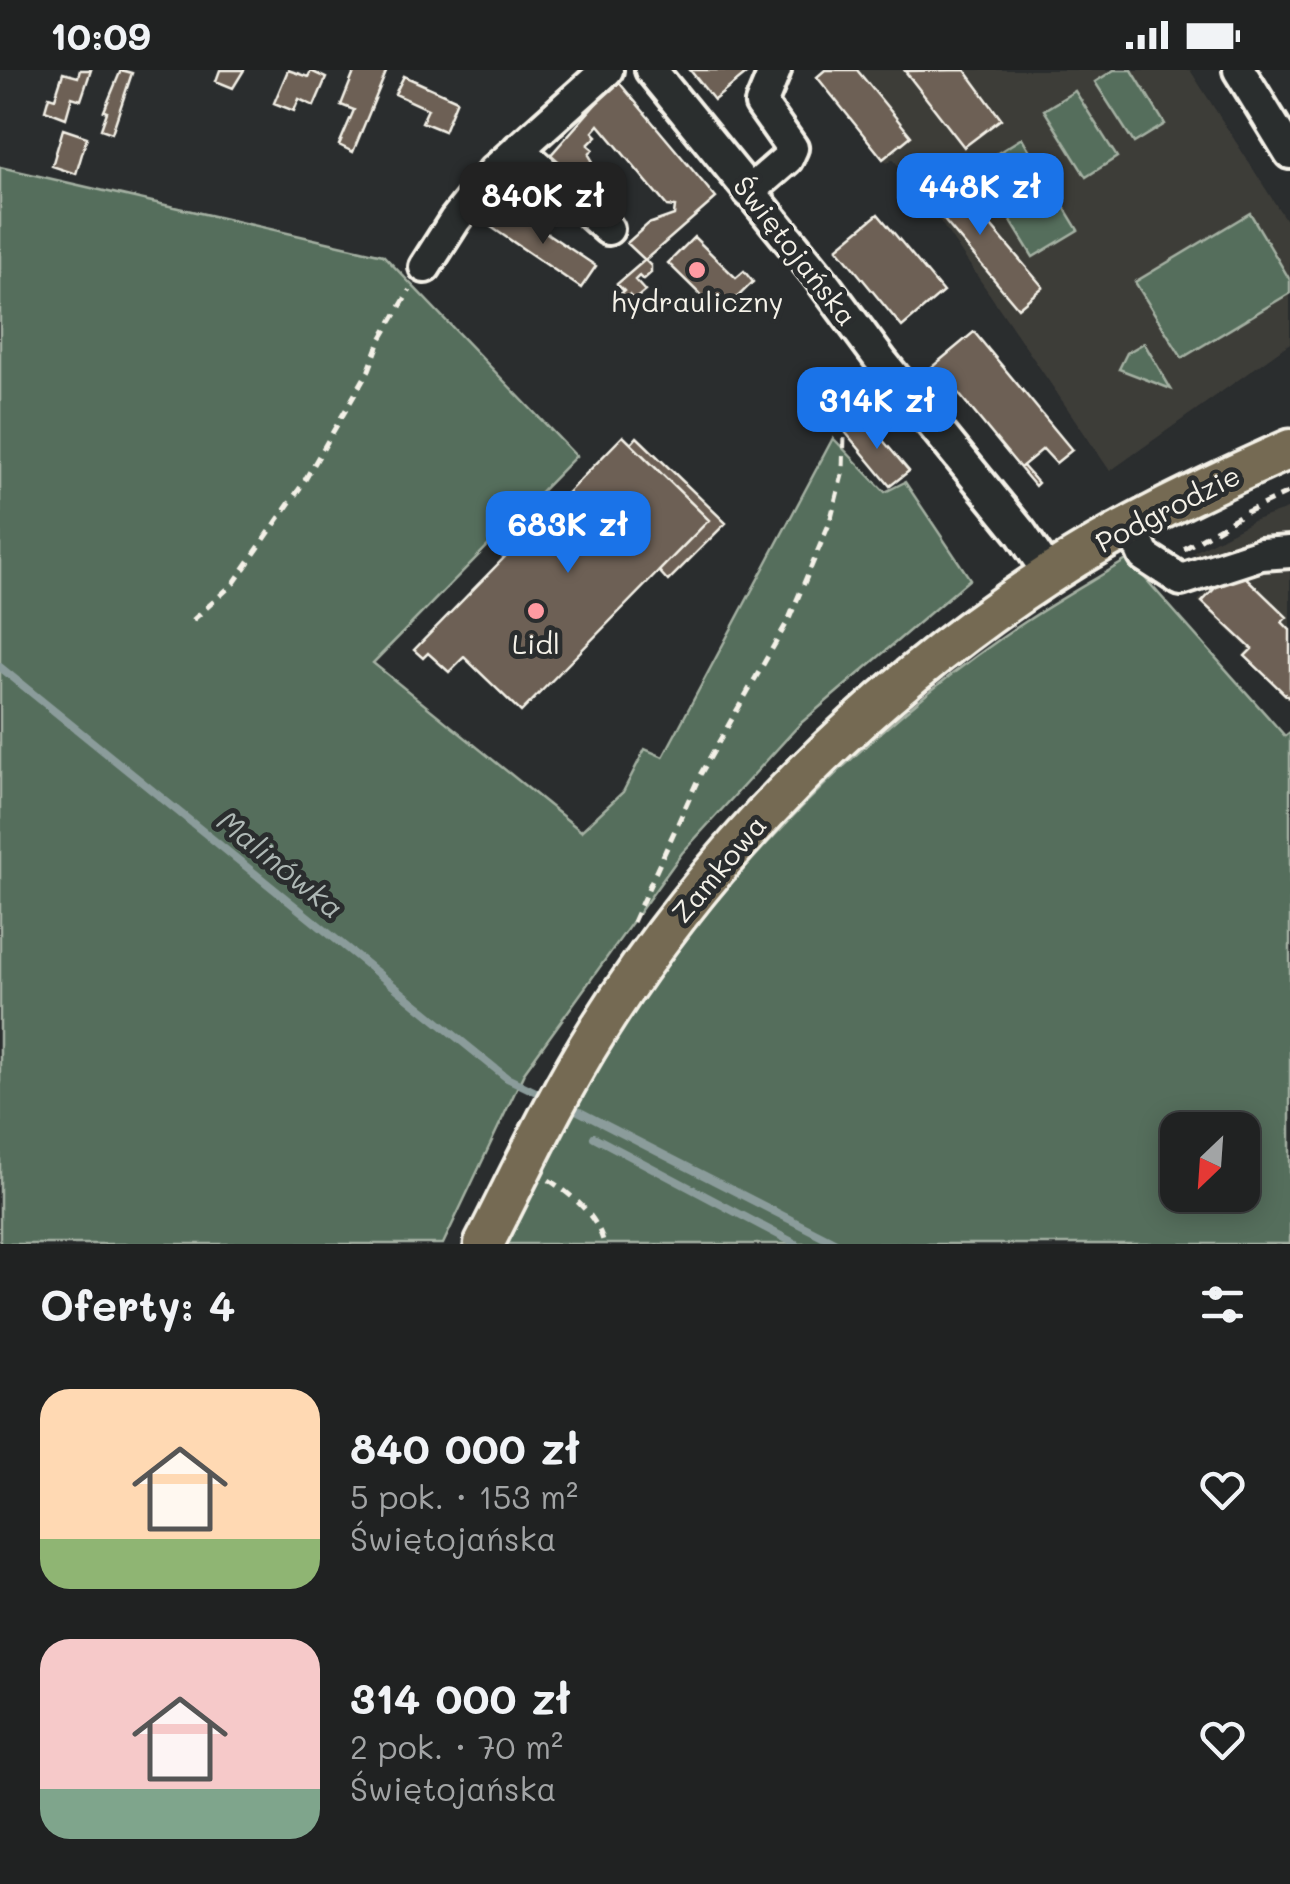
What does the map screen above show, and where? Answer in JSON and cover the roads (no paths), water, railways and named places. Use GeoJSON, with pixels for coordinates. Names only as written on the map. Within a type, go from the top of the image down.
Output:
{"type":"FeatureCollection","features":[{"type":"Feature","properties":{"kind":"main road","name":"Podgrodzie"},"geometry":{"type":"LineString","coordinates":[[1049,574],[1131,526],[1290,449]]}},
{"type":"Feature","properties":{"kind":"main road","name":"Zamkowa"},"geometry":{"type":"LineString","coordinates":[[484,1244],[561,1094],[630,982],[676,919],[777,800],[822,755],[904,682],[1049,574]]}},
{"type":"Feature","properties":{"kind":"street"},"geometry":{"type":"LineString","coordinates":[[425,266],[493,172],[607,70]]}},
{"type":"Feature","properties":{"kind":"street","name":"Świętojańska"},"geometry":{"type":"LineString","coordinates":[[651,70],[816,273],[1049,574]]}},
{"type":"Feature","properties":{"kind":"street"},"geometry":{"type":"LineString","coordinates":[[750,192],[787,159],[792,148],[761,104],[775,70]]}},
{"type":"Feature","properties":{"kind":"street"},"geometry":{"type":"LineString","coordinates":[[1240,70],[1290,153]]}},
{"type":"Feature","properties":{"kind":"street"},"geometry":{"type":"LineString","coordinates":[[518,149],[608,228]]}},
{"type":"Feature","properties":{"kind":"street"},"geometry":{"type":"LineString","coordinates":[[1131,526],[1144,556],[1181,580],[1261,554],[1290,552]]}},
{"type":"Feature","properties":{"kind":"waterway","name":"Malinówka"},"geometry":{"type":"LineString","coordinates":[[0,667],[507,1078],[536,1092]]}},
{"type":"Feature","properties":{"kind":"waterway","name":"Malinówka"},"geometry":{"type":"LineString","coordinates":[[578,1111],[838,1244]]}},
{"type":"Feature","properties":{"kind":"waterway"},"geometry":{"type":"LineString","coordinates":[[594,1137],[796,1244]]}},
{"type":"Feature","properties":{"kind":"place","name":"hydrauliczny"},"geometry":{"type":"Point","coordinates":[697,270]}},
{"type":"Feature","properties":{"kind":"place","name":"Lidl"},"geometry":{"type":"Point","coordinates":[536,611]}}]}
